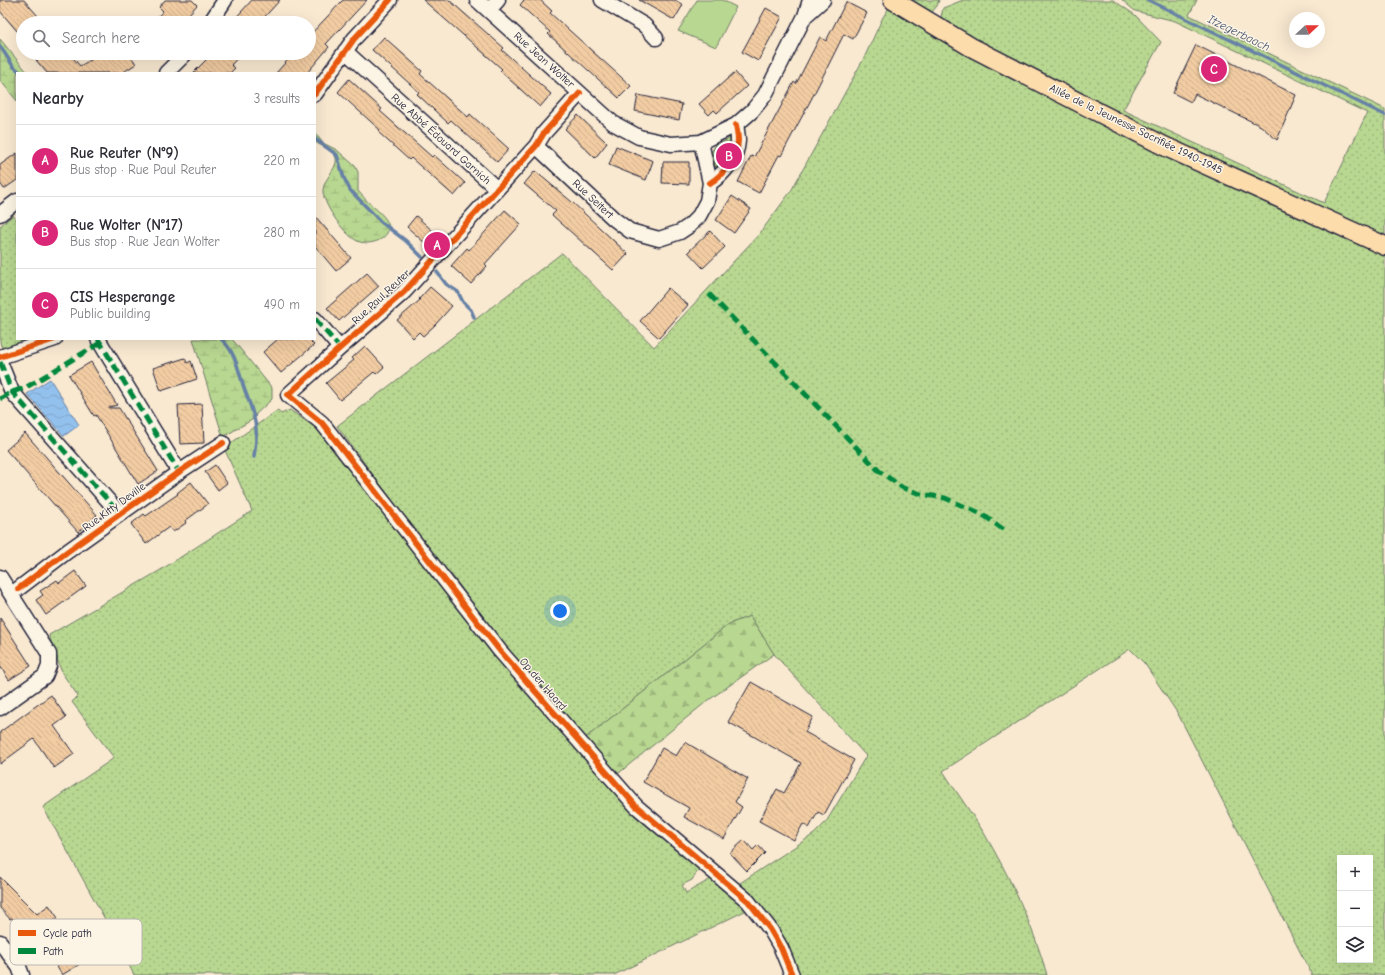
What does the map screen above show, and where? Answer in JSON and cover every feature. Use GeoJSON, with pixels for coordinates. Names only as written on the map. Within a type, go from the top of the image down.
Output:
{"type":"FeatureCollection","features":[{"type":"Feature","properties":{"kind":"main road","name":"Allée de la Jeunesse Sacrifiée 1940-1945"},"geometry":{"type":"LineString","coordinates":[[893,0],[971,46],[1164,146],[1385,246]]}},
{"type":"Feature","properties":{"kind":"street"},"geometry":{"type":"LineString","coordinates":[[215,16],[225,0]]}},
{"type":"Feature","properties":{"kind":"street"},"geometry":{"type":"LineString","coordinates":[[316,93],[345,51],[390,0]]}},
{"type":"Feature","properties":{"kind":"street","name":"Rue Jean Wolter"},"geometry":{"type":"LineString","coordinates":[[477,0],[613,123],[639,137],[671,144],[701,142],[736,125],[752,111],[765,95],[805,16],[810,0]]}},
{"type":"Feature","properties":{"kind":"street"},"geometry":{"type":"LineString","coordinates":[[488,10],[498,0]]}},
{"type":"Feature","properties":{"kind":"street"},"geometry":{"type":"LineString","coordinates":[[602,0],[644,25],[656,38]]}},
{"type":"Feature","properties":{"kind":"street","name":"Rue Jean Wolter"},"geometry":{"type":"LineString","coordinates":[[805,16],[823,0]]}},
{"type":"Feature","properties":{"kind":"street","name":"Rue Abbé Édouard Garnich"},"geometry":{"type":"LineString","coordinates":[[345,51],[497,189],[536,146],[544,133],[580,93]]}},
{"type":"Feature","properties":{"kind":"street"},"geometry":{"type":"LineString","coordinates":[[167,72],[179,60]]}},
{"type":"Feature","properties":{"kind":"street"},"geometry":{"type":"LineString","coordinates":[[701,142],[710,183],[718,177],[732,161],[738,141],[736,125]]}},
{"type":"Feature","properties":{"kind":"street","name":"Rue Seitert"},"geometry":{"type":"LineString","coordinates":[[536,146],[614,219],[630,231],[659,239],[680,232],[689,226],[698,216],[707,201],[710,183]]}},
{"type":"Feature","properties":{"kind":"street","name":"Rue Paul Reuter"},"geometry":{"type":"LineString","coordinates":[[288,395],[404,292],[497,189]]}},
{"type":"Feature","properties":{"kind":"street"},"geometry":{"type":"LineString","coordinates":[[0,214],[16,203]]}},
{"type":"Feature","properties":{"kind":"street"},"geometry":{"type":"LineString","coordinates":[[316,320],[340,348]]}},
{"type":"Feature","properties":{"kind":"street"},"geometry":{"type":"LineString","coordinates":[[0,357],[52,340]]}},
{"type":"Feature","properties":{"kind":"street"},"geometry":{"type":"LineString","coordinates":[[99,340],[179,472]]}},
{"type":"Feature","properties":{"kind":"street","name":"Rue Kitty Deville"},"geometry":{"type":"LineString","coordinates":[[0,362],[12,392],[120,514]]}},
{"type":"Feature","properties":{"kind":"street","name":"Op der Haard"},"geometry":{"type":"LineString","coordinates":[[288,395],[322,423],[500,651],[636,806],[748,901],[770,930],[781,948],[792,975]]}},
{"type":"Feature","properties":{"kind":"street","name":"Rue Kitty Deville"},"geometry":{"type":"LineString","coordinates":[[18,589],[68,551],[179,472],[223,443]]}},
{"type":"Feature","properties":{"kind":"street"},"geometry":{"type":"LineString","coordinates":[[0,577],[49,654],[49,666],[45,676],[0,708]]}},
{"type":"Feature","properties":{"kind":"street"},"geometry":{"type":"LineString","coordinates":[[0,942],[10,955]]}},
{"type":"Feature","properties":{"kind":"street"},"geometry":{"type":"LineString","coordinates":[[17,965],[22,975]]}},
{"type":"Feature","properties":{"kind":"green space"},"geometry":{"type":"Polygon","coordinates":[[[697,0],[722,0],[736,7],[716,47],[678,31],[697,0]]]}},
{"type":"Feature","properties":{"kind":"green space"},"geometry":{"type":"Polygon","coordinates":[[[911,0],[939,0],[937,6],[931,13],[911,0]]]}},
{"type":"Feature","properties":{"kind":"green space"},"geometry":{"type":"Polygon","coordinates":[[[963,0],[1113,0],[1135,15],[1161,42],[1123,110],[1324,203],[1367,113],[1175,21],[1135,11],[1122,0],[1197,0],[1189,15],[1385,109],[1385,975],[1312,975],[1178,714],[1145,664],[1130,649],[943,771],[984,833],[1003,867],[1028,920],[1047,975],[795,975],[737,885],[814,834],[826,822],[866,756],[774,654],[750,616],[729,624],[583,740],[515,661],[449,571],[443,569],[337,426],[562,253],[654,347],[760,233],[791,191],[864,58],[883,17],[891,5],[932,29],[941,17],[943,8],[963,0]]]}},
{"type":"Feature","properties":{"kind":"green space"},"geometry":{"type":"Polygon","coordinates":[[[0,39],[27,72],[16,72],[16,100],[0,80],[0,39]]]}},
{"type":"Feature","properties":{"kind":"green space"},"geometry":{"type":"Polygon","coordinates":[[[316,134],[323,143],[337,150],[355,166],[358,172],[358,191],[385,218],[389,225],[387,233],[381,239],[375,242],[366,243],[354,239],[342,228],[331,213],[324,198],[323,187],[336,164],[336,160],[335,156],[326,148],[316,143],[316,134]]]}},
{"type":"Feature","properties":{"kind":"green space"},"geometry":{"type":"Polygon","coordinates":[[[730,138],[734,142],[722,166],[717,168],[711,153],[715,146],[730,138]]]}},
{"type":"Feature","properties":{"kind":"green space"},"geometry":{"type":"Polygon","coordinates":[[[13,215],[16,220],[16,340],[32,340],[2,349],[0,342],[0,226],[13,215]]]}},
{"type":"Feature","properties":{"kind":"green space"},"geometry":{"type":"Polygon","coordinates":[[[193,340],[233,340],[272,388],[272,399],[256,414],[255,418],[223,437],[193,340]]]}},
{"type":"Feature","properties":{"kind":"green space"},"geometry":{"type":"Polygon","coordinates":[[[278,410],[281,414],[290,410],[320,431],[491,646],[520,685],[635,816],[699,869],[692,880],[682,885],[686,893],[711,879],[749,909],[614,975],[134,975],[129,965],[142,965],[142,919],[105,919],[43,807],[114,758],[72,702],[78,696],[62,673],[49,635],[159,571],[252,511],[224,448],[278,410]]]}},
{"type":"Feature","properties":{"kind":"green space"},"geometry":{"type":"Polygon","coordinates":[[[750,616],[774,654],[706,702],[614,777],[583,740],[729,624],[750,616]]]}},
{"type":"Feature","properties":{"kind":"water"},"geometry":{"type":"Polygon","coordinates":[[[50,379],[79,425],[64,436],[27,394],[50,379]]]}},
{"type":"Feature","properties":{"kind":"building"},"geometry":{"type":"Polygon","coordinates":[[[0,0],[24,0],[38,16],[16,16],[16,30],[0,11],[0,0]]]}},
{"type":"Feature","properties":{"kind":"building"},"geometry":{"type":"Polygon","coordinates":[[[165,0],[192,0],[197,5],[187,16],[158,16],[163,11],[159,7],[165,0]]]}},
{"type":"Feature","properties":{"kind":"building"},"geometry":{"type":"Polygon","coordinates":[[[252,0],[280,0],[265,16],[237,16],[252,0]]]}},
{"type":"Feature","properties":{"kind":"building"},"geometry":{"type":"Polygon","coordinates":[[[343,0],[367,0],[326,44],[329,47],[308,72],[277,72],[288,60],[316,60],[316,29],[343,0]]]}},
{"type":"Feature","properties":{"kind":"building"},"geometry":{"type":"Polygon","coordinates":[[[423,0],[449,0],[504,48],[502,50],[551,94],[540,107],[500,71],[502,69],[423,0]]]}},
{"type":"Feature","properties":{"kind":"building"},"geometry":{"type":"Polygon","coordinates":[[[524,0],[540,0],[552,11],[550,13],[631,86],[619,98],[548,34],[550,32],[520,5],[524,0]]]}},
{"type":"Feature","properties":{"kind":"building"},"geometry":{"type":"Polygon","coordinates":[[[639,0],[675,0],[683,5],[674,20],[639,0]]]}},
{"type":"Feature","properties":{"kind":"building"},"geometry":{"type":"Polygon","coordinates":[[[846,2],[867,13],[853,39],[844,34],[781,156],[779,155],[759,193],[738,182],[751,156],[754,157],[794,82],[796,84],[820,37],[826,41],[846,2]]]}},
{"type":"Feature","properties":{"kind":"building"},"geometry":{"type":"Polygon","coordinates":[[[766,8],[782,17],[758,61],[742,52],[766,8]]]}},
{"type":"Feature","properties":{"kind":"building"},"geometry":{"type":"Polygon","coordinates":[[[384,37],[422,71],[420,74],[468,117],[470,114],[509,149],[497,162],[451,120],[448,123],[417,94],[419,92],[372,50],[384,37]]]}},
{"type":"Feature","properties":{"kind":"building"},"geometry":{"type":"Polygon","coordinates":[[[1196,45],[1296,95],[1277,140],[1261,126],[1195,94],[1191,102],[1173,93],[1196,45]]]}},
{"type":"Feature","properties":{"kind":"building"},"geometry":{"type":"Polygon","coordinates":[[[36,60],[75,60],[80,66],[90,60],[133,60],[136,64],[124,72],[46,72],[36,60]]]}},
{"type":"Feature","properties":{"kind":"building"},"geometry":{"type":"Polygon","coordinates":[[[206,60],[236,60],[231,65],[235,68],[231,72],[194,72],[206,60]]]}},
{"type":"Feature","properties":{"kind":"building"},"geometry":{"type":"Polygon","coordinates":[[[735,72],[747,86],[717,113],[714,110],[709,115],[699,104],[735,72]]]}},
{"type":"Feature","properties":{"kind":"building"},"geometry":{"type":"Polygon","coordinates":[[[349,79],[382,109],[380,111],[432,157],[434,155],[465,183],[454,196],[411,158],[409,160],[378,132],[380,130],[338,92],[349,79]]]}},
{"type":"Feature","properties":{"kind":"building"},"geometry":{"type":"Polygon","coordinates":[[[638,95],[682,104],[679,120],[635,111],[638,95]]]}},
{"type":"Feature","properties":{"kind":"building"},"geometry":{"type":"Polygon","coordinates":[[[578,115],[607,143],[595,158],[565,129],[578,115]]]}},
{"type":"Feature","properties":{"kind":"building"},"geometry":{"type":"Polygon","coordinates":[[[616,146],[653,161],[646,180],[609,165],[616,146]]]}},
{"type":"Feature","properties":{"kind":"building"},"geometry":{"type":"Polygon","coordinates":[[[16,154],[16,181],[4,189],[0,183],[0,165],[16,154]]]}},
{"type":"Feature","properties":{"kind":"building"},"geometry":{"type":"Polygon","coordinates":[[[663,162],[689,162],[689,184],[662,183],[663,162]]]}},
{"type":"Feature","properties":{"kind":"building"},"geometry":{"type":"Polygon","coordinates":[[[535,171],[572,202],[628,254],[613,270],[552,215],[556,211],[524,184],[535,171]]]}},
{"type":"Feature","properties":{"kind":"building"},"geometry":{"type":"Polygon","coordinates":[[[732,196],[751,209],[734,233],[716,220],[732,196]]]}},
{"type":"Feature","properties":{"kind":"building"},"geometry":{"type":"Polygon","coordinates":[[[505,210],[521,224],[485,264],[487,266],[471,284],[451,266],[467,248],[469,250],[505,210]]]}},
{"type":"Feature","properties":{"kind":"building"},"geometry":{"type":"Polygon","coordinates":[[[416,216],[434,232],[425,243],[407,227],[416,216]]]}},
{"type":"Feature","properties":{"kind":"building"},"geometry":{"type":"Polygon","coordinates":[[[316,217],[351,258],[336,271],[316,247],[316,217]]]}},
{"type":"Feature","properties":{"kind":"building"},"geometry":{"type":"Polygon","coordinates":[[[710,231],[725,247],[703,268],[688,252],[710,231]]]}},
{"type":"Feature","properties":{"kind":"building"},"geometry":{"type":"Polygon","coordinates":[[[367,273],[379,286],[339,321],[327,308],[367,273]]]}},
{"type":"Feature","properties":{"kind":"building"},"geometry":{"type":"Polygon","coordinates":[[[430,287],[452,306],[423,336],[419,332],[413,338],[397,320],[420,300],[419,299],[430,287]]]}},
{"type":"Feature","properties":{"kind":"building"},"geometry":{"type":"Polygon","coordinates":[[[668,288],[688,305],[659,338],[640,321],[668,288]]]}},
{"type":"Feature","properties":{"kind":"building"},"geometry":{"type":"Polygon","coordinates":[[[277,340],[309,340],[314,345],[281,373],[263,352],[277,340]]]}},
{"type":"Feature","properties":{"kind":"building"},"geometry":{"type":"Polygon","coordinates":[[[365,346],[384,367],[376,374],[374,372],[340,400],[326,383],[354,360],[352,358],[365,346]]]}},
{"type":"Feature","properties":{"kind":"building"},"geometry":{"type":"Polygon","coordinates":[[[185,358],[187,363],[191,361],[197,379],[161,391],[153,368],[185,358]]]}},
{"type":"Feature","properties":{"kind":"building"},"geometry":{"type":"Polygon","coordinates":[[[91,362],[117,405],[109,408],[119,408],[158,471],[138,484],[96,415],[94,416],[69,375],[91,362]]]}},
{"type":"Feature","properties":{"kind":"building"},"geometry":{"type":"Polygon","coordinates":[[[202,404],[204,443],[180,444],[178,405],[202,404]]]}},
{"type":"Feature","properties":{"kind":"building"},"geometry":{"type":"Polygon","coordinates":[[[25,433],[97,515],[78,532],[6,450],[25,433]]]}},
{"type":"Feature","properties":{"kind":"building"},"geometry":{"type":"Polygon","coordinates":[[[215,465],[227,483],[218,490],[205,472],[215,465]]]}},
{"type":"Feature","properties":{"kind":"building"},"geometry":{"type":"Polygon","coordinates":[[[191,482],[208,504],[173,532],[169,527],[146,544],[131,524],[144,514],[146,516],[178,494],[177,493],[191,482]]]}},
{"type":"Feature","properties":{"kind":"building"},"geometry":{"type":"Polygon","coordinates":[[[75,571],[86,586],[46,615],[36,600],[43,595],[40,591],[57,580],[59,583],[75,571]]]}},
{"type":"Feature","properties":{"kind":"building"},"geometry":{"type":"Polygon","coordinates":[[[0,618],[31,666],[9,680],[0,666],[0,618]]]}},
{"type":"Feature","properties":{"kind":"building"},"geometry":{"type":"Polygon","coordinates":[[[751,682],[813,717],[805,732],[854,760],[824,815],[818,812],[809,828],[803,824],[794,840],[759,821],[777,789],[784,793],[801,763],[728,722],[751,682]]]}},
{"type":"Feature","properties":{"kind":"building"},"geometry":{"type":"Polygon","coordinates":[[[51,695],[66,717],[54,726],[74,754],[54,768],[34,739],[0,764],[0,732],[51,695]]]}},
{"type":"Feature","properties":{"kind":"building"},"geometry":{"type":"Polygon","coordinates":[[[685,742],[748,779],[735,802],[742,807],[724,839],[684,817],[689,808],[643,782],[662,748],[676,756],[685,742]]]}},
{"type":"Feature","properties":{"kind":"building"},"geometry":{"type":"Polygon","coordinates":[[[744,840],[753,850],[758,845],[765,853],[747,871],[730,853],[744,840]]]}},
{"type":"Feature","properties":{"kind":"building"},"geometry":{"type":"Polygon","coordinates":[[[0,877],[37,914],[49,905],[58,918],[10,919],[0,908],[0,877]]]}},
{"type":"Feature","properties":{"kind":"building"},"geometry":{"type":"Polygon","coordinates":[[[56,965],[78,965],[62,975],[56,965]]]}},
{"type":"Feature","properties":{"kind":"waterway","name":"Itzegerbaach"},"geometry":{"type":"LineString","coordinates":[[1148,0],[1385,115]]}},
{"type":"Feature","properties":{"kind":"waterway"},"geometry":{"type":"LineString","coordinates":[[0,46],[13,66],[20,72]]}},
{"type":"Feature","properties":{"kind":"waterway"},"geometry":{"type":"LineString","coordinates":[[316,140],[337,155],[344,178],[350,190],[381,222],[406,241],[422,257]]}},
{"type":"Feature","properties":{"kind":"waterway"},"geometry":{"type":"LineString","coordinates":[[437,272],[446,284],[458,292],[463,302],[471,310],[474,317]]}},
{"type":"Feature","properties":{"kind":"waterway"},"geometry":{"type":"LineString","coordinates":[[222,340],[230,350],[236,362],[253,414],[256,432],[254,457]]}},
{"type":"Feature","properties":{"kind":"marked path"},"geometry":{"type":"LineString","coordinates":[[709,294],[879,471],[903,488],[921,494],[945,498],[982,514],[1004,530]]}},
{"type":"Feature","properties":{"kind":"marked path"},"geometry":{"type":"LineString","coordinates":[[316,320],[340,348]]}},
{"type":"Feature","properties":{"kind":"marked path"},"geometry":{"type":"LineString","coordinates":[[99,340],[179,472]]}},
{"type":"Feature","properties":{"kind":"marked path"},"geometry":{"type":"LineString","coordinates":[[0,399],[12,392],[25,388],[100,343]]}},
{"type":"Feature","properties":{"kind":"marked path"},"geometry":{"type":"LineString","coordinates":[[0,362],[12,392],[120,514]]}},
{"type":"Feature","properties":{"kind":"cycle path"},"geometry":{"type":"LineString","coordinates":[[316,93],[354,39],[390,0]]}},
{"type":"Feature","properties":{"kind":"cycle path"},"geometry":{"type":"LineString","coordinates":[[580,93],[544,133],[536,146],[404,292],[288,395],[322,423],[500,651],[636,806],[748,901],[770,929],[781,948],[792,975]]}},
{"type":"Feature","properties":{"kind":"cycle path"},"geometry":{"type":"LineString","coordinates":[[710,183],[725,170],[735,153],[738,141],[736,125]]}},
{"type":"Feature","properties":{"kind":"cycle path"},"geometry":{"type":"LineString","coordinates":[[0,357],[52,340]]}},
{"type":"Feature","properties":{"kind":"cycle path"},"geometry":{"type":"LineString","coordinates":[[18,589],[68,551],[179,472],[223,443]]}},
{"type":"Feature","properties":{"kind":"place","name":"CIS Hesperange"},"geometry":{"type":"Point","coordinates":[1214,69]}},
{"type":"Feature","properties":{"kind":"place","name":"Rue Wolter (N°17)"},"geometry":{"type":"Point","coordinates":[729,156]}},
{"type":"Feature","properties":{"kind":"place","name":"Rue Reuter (N°9)"},"geometry":{"type":"Point","coordinates":[437,245]}}]}
